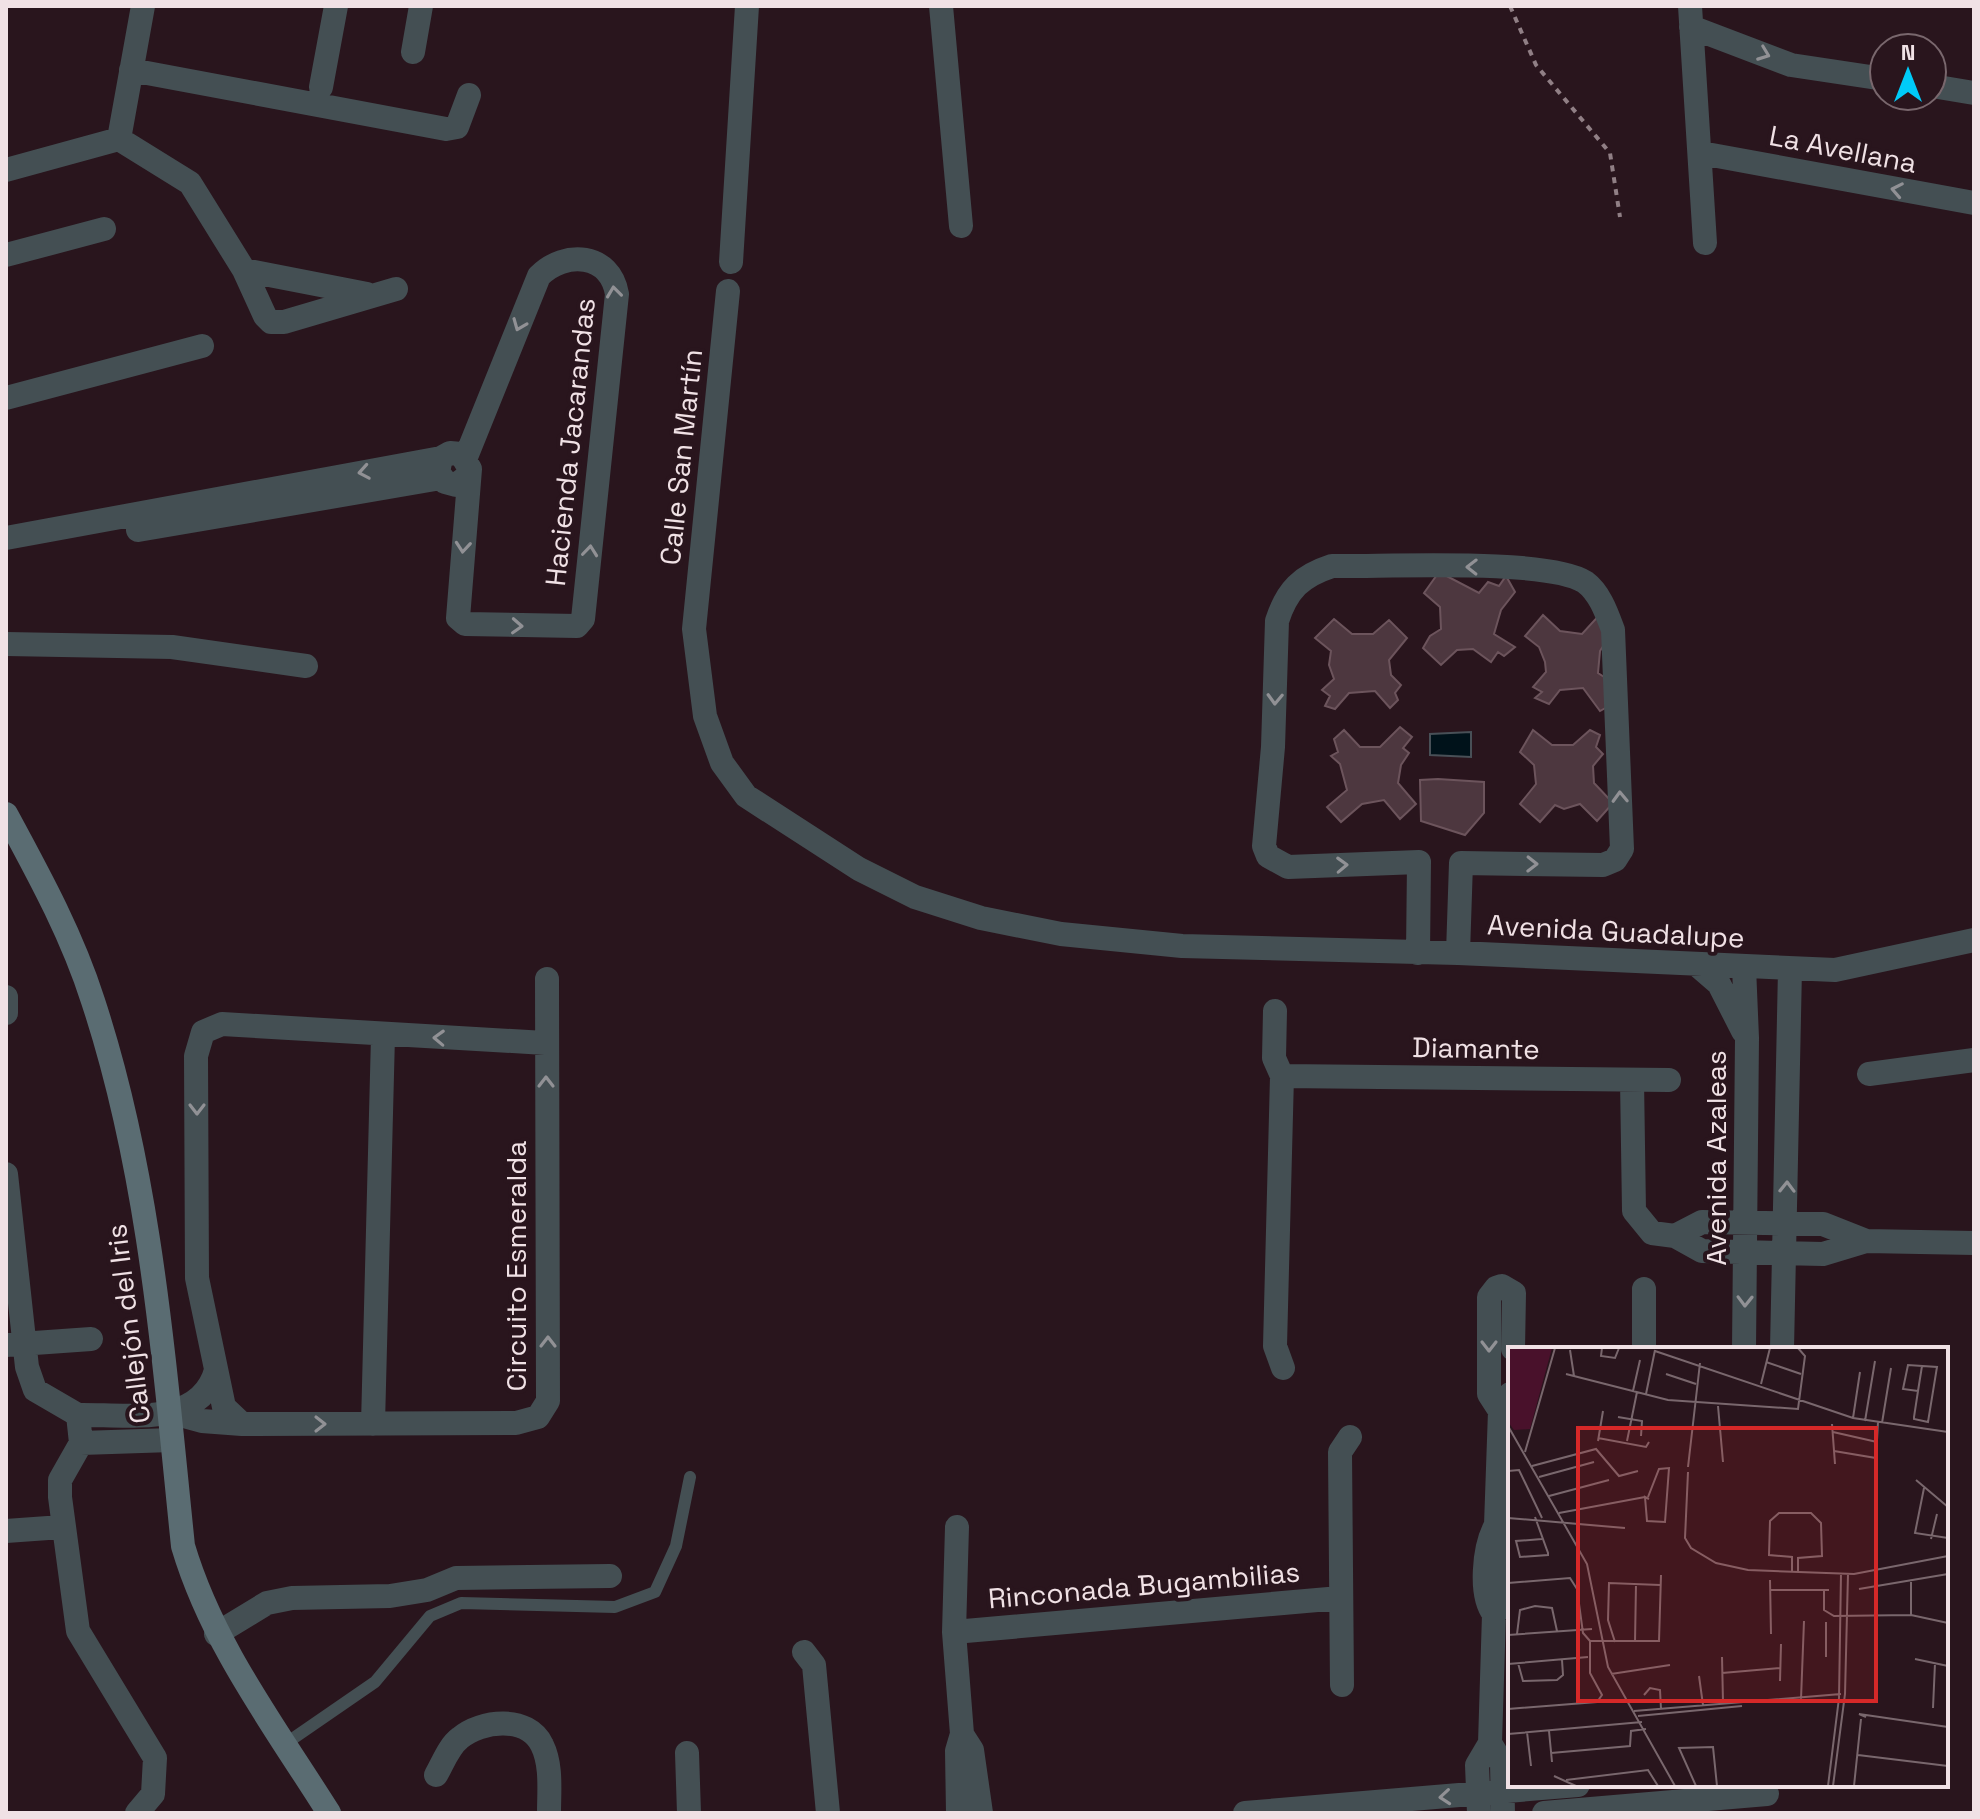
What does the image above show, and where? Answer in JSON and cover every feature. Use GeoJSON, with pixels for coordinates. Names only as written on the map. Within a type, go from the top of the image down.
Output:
{"type":"FeatureCollection","features":[{"type":"Feature","properties":{"kind":"street"},"geometry":{"type":"LineString","coordinates":[[321,87],[336,6]]}},
{"type":"Feature","properties":{"kind":"street"},"geometry":{"type":"LineString","coordinates":[[413,52],[421,6]]}},
{"type":"Feature","properties":{"kind":"street"},"geometry":{"type":"LineString","coordinates":[[731,262],[747,6]]}},
{"type":"Feature","properties":{"kind":"street"},"geometry":{"type":"LineString","coordinates":[[941,6],[961,226]]}},
{"type":"Feature","properties":{"kind":"street"},"geometry":{"type":"LineString","coordinates":[[119,139],[140,7]]}},
{"type":"Feature","properties":{"kind":"street"},"geometry":{"type":"LineString","coordinates":[[1691,16],[1791,65],[1868,77]]}},
{"type":"Feature","properties":{"kind":"street"},"geometry":{"type":"LineString","coordinates":[[1691,16],[1705,243]]}},
{"type":"Feature","properties":{"kind":"street"},"geometry":{"type":"LineString","coordinates":[[131,70],[446,129],[457,127],[462,121],[469,95]]}},
{"type":"Feature","properties":{"kind":"street"},"geometry":{"type":"LineString","coordinates":[[1948,89],[1974,93]]}},
{"type":"Feature","properties":{"kind":"street"},"geometry":{"type":"LineString","coordinates":[[6,170],[119,139],[190,183],[244,270],[265,316],[271,322],[284,322],[396,289]]}},
{"type":"Feature","properties":{"kind":"street","name":"La Avellana"},"geometry":{"type":"LineString","coordinates":[[1701,153],[1974,203]]}},
{"type":"Feature","properties":{"kind":"street"},"geometry":{"type":"LineString","coordinates":[[6,255],[104,229]]}},
{"type":"Feature","properties":{"kind":"street","name":"Hacienda Jacarandas"},"geometry":{"type":"LineString","coordinates":[[587,258],[600,264],[615,283],[617,294],[583,619],[577,626],[465,624],[458,618],[467,466],[539,276],[557,263],[573,259],[587,258]]}},
{"type":"Feature","properties":{"kind":"street"},"geometry":{"type":"LineString","coordinates":[[244,270],[368,295]]}},
{"type":"Feature","properties":{"kind":"street","name":"Calle San Martín"},"geometry":{"type":"LineString","coordinates":[[728,291],[694,629],[708,731],[731,777],[746,796],[859,869],[915,897],[981,918],[1061,934],[1169,946],[1252,946]]}},
{"type":"Feature","properties":{"kind":"street"},"geometry":{"type":"LineString","coordinates":[[6,398],[202,346]]}},
{"type":"Feature","properties":{"kind":"street"},"geometry":{"type":"LineString","coordinates":[[6,538],[441,468],[456,485],[467,466]]}},
{"type":"Feature","properties":{"kind":"street"},"geometry":{"type":"LineString","coordinates":[[6,553],[274,497]]}},
{"type":"Feature","properties":{"kind":"street"},"geometry":{"type":"LineString","coordinates":[[1418,953],[1419,862],[1288,867],[1268,856],[1264,846],[1273,747],[1277,621],[1283,602],[1294,585],[1312,572],[1332,566],[1550,569],[1586,583],[1603,605],[1613,630],[1622,849],[1603,865],[1461,863],[1458,953]]}},
{"type":"Feature","properties":{"kind":"street"},"geometry":{"type":"LineString","coordinates":[[6,644],[172,647],[306,666]]}},
{"type":"Feature","properties":{"kind":"street","name":"Callejón del Iris"},"geometry":{"type":"LineString","coordinates":[[6,814],[54,902],[82,972],[123,1109],[149,1235],[183,1546],[197,1592],[216,1634],[329,1813]]}},
{"type":"Feature","properties":{"kind":"street","name":"Avenida Guadalupe"},"geometry":{"type":"LineString","coordinates":[[1252,946],[1835,970],[1974,940]]}},
{"type":"Feature","properties":{"kind":"street"},"geometry":{"type":"LineString","coordinates":[[1697,965],[1719,984],[1747,1038]]}},
{"type":"Feature","properties":{"kind":"street","name":"Avenida Azaleas"},"geometry":{"type":"LineString","coordinates":[[1744,967],[1747,1038],[1744,1347]]}},
{"type":"Feature","properties":{"kind":"street"},"geometry":{"type":"LineString","coordinates":[[1782,1347],[1790,969]]}},
{"type":"Feature","properties":{"kind":"street"},"geometry":{"type":"LineString","coordinates":[[1791,1013],[1809,988],[1835,970]]}},
{"type":"Feature","properties":{"kind":"street","name":"Circuito Esmeralda"},"geometry":{"type":"LineString","coordinates":[[169,1412],[202,1421],[242,1424],[373,1424],[516,1423],[538,1417],[545,1410],[548,1401],[547,979]]}},
{"type":"Feature","properties":{"kind":"street"},"geometry":{"type":"LineString","coordinates":[[6,997],[6,1013]]}},
{"type":"Feature","properties":{"kind":"street"},"geometry":{"type":"LineString","coordinates":[[1275,1011],[1274,1058],[1282,1076],[1275,1346],[1283,1368]]}},
{"type":"Feature","properties":{"kind":"street"},"geometry":{"type":"LineString","coordinates":[[242,1424],[224,1407],[197,1278],[196,1056],[203,1032],[222,1024],[383,1036],[545,1043]]}},
{"type":"Feature","properties":{"kind":"street"},"geometry":{"type":"LineString","coordinates":[[373,1424],[383,1036]]}},
{"type":"Feature","properties":{"kind":"street"},"geometry":{"type":"LineString","coordinates":[[1869,1074],[1974,1060]]}},
{"type":"Feature","properties":{"kind":"street","name":"Diamante"},"geometry":{"type":"LineString","coordinates":[[1282,1076],[1669,1080]]}},
{"type":"Feature","properties":{"kind":"street"},"geometry":{"type":"LineString","coordinates":[[1632,1080],[1634,1211],[1652,1233],[1675,1236],[1702,1251],[1823,1254],[1866,1241],[1974,1243]]}},
{"type":"Feature","properties":{"kind":"street"},"geometry":{"type":"LineString","coordinates":[[1747,1083],[1789,1084]]}},
{"type":"Feature","properties":{"kind":"street"},"geometry":{"type":"LineString","coordinates":[[6,1174],[15,1344],[35,1390],[78,1415],[183,1411],[199,1400],[216,1370]]}},
{"type":"Feature","properties":{"kind":"street"},"geometry":{"type":"LineString","coordinates":[[1675,1236],[1702,1222],[1786,1223],[1823,1224],[1866,1241]]}},
{"type":"Feature","properties":{"kind":"street"},"geometry":{"type":"LineString","coordinates":[[1490,1803],[1502,1763],[1490,1743],[1494,1614],[1504,1604],[1505,1537],[1496,1525],[1505,1402],[1489,1394],[1489,1297],[1496,1288],[1514,1293],[1513,1347]]}},
{"type":"Feature","properties":{"kind":"street"},"geometry":{"type":"LineString","coordinates":[[1644,1289],[1644,1347]]}},
{"type":"Feature","properties":{"kind":"street"},"geometry":{"type":"LineString","coordinates":[[15,1344],[91,1339]]}},
{"type":"Feature","properties":{"kind":"street"},"geometry":{"type":"LineString","coordinates":[[78,1415],[81,1443],[60,1480],[62,1527],[78,1631],[155,1758],[153,1794],[137,1813]]}},
{"type":"Feature","properties":{"kind":"street"},"geometry":{"type":"LineString","coordinates":[[1342,1685],[1340,1452],[1350,1437]]}},
{"type":"Feature","properties":{"kind":"street"},"geometry":{"type":"LineString","coordinates":[[81,1443],[172,1440]]}},
{"type":"Feature","properties":{"kind":"street"},"geometry":{"type":"LineString","coordinates":[[6,1531],[62,1527]]}},
{"type":"Feature","properties":{"kind":"street"},"geometry":{"type":"LineString","coordinates":[[957,1527],[954,1632],[962,1734],[957,1751],[958,1813]]}},
{"type":"Feature","properties":{"kind":"street"},"geometry":{"type":"LineString","coordinates":[[216,1634],[267,1603],[292,1598],[390,1596],[427,1590],[456,1578],[610,1576]]}},
{"type":"Feature","properties":{"kind":"street","name":"Rinconada Bugambilias"},"geometry":{"type":"LineString","coordinates":[[954,1632],[1340,1598]]}},
{"type":"Feature","properties":{"kind":"street"},"geometry":{"type":"LineString","coordinates":[[804,1652],[814,1665],[828,1813]]}},
{"type":"Feature","properties":{"kind":"street"},"geometry":{"type":"LineString","coordinates":[[436,1775],[457,1740],[474,1728],[496,1723],[521,1726],[541,1741],[548,1760],[549,1813]]}},
{"type":"Feature","properties":{"kind":"street"},"geometry":{"type":"LineString","coordinates":[[962,1734],[972,1750],[981,1813]]}},
{"type":"Feature","properties":{"kind":"street"},"geometry":{"type":"LineString","coordinates":[[687,1753],[689,1813]]}},
{"type":"Feature","properties":{"kind":"street"},"geometry":{"type":"LineString","coordinates":[[1245,1813],[1490,1803],[1568,1787]]}},
{"type":"Feature","properties":{"kind":"street"},"geometry":{"type":"LineString","coordinates":[[1544,1813],[1767,1797]]}},
{"type":"Feature","properties":{"kind":"lane"},"geometry":{"type":"LineString","coordinates":[[285,1744],[375,1682],[430,1616],[461,1603],[615,1607],[655,1592],[676,1546],[690,1477]]}},
{"type":"Feature","properties":{"kind":"path"},"geometry":{"type":"LineString","coordinates":[[1510,6],[1536,65],[1610,153],[1620,217]]}},
{"type":"Feature","properties":{"kind":"shaded area"},"geometry":{"type":"Polygon","coordinates":[[[1471,732],[1471,757],[1430,755],[1430,734],[1471,732]]]}},
{"type":"Feature","properties":{"kind":"building"},"geometry":{"type":"Polygon","coordinates":[[[1439,572],[1479,593],[1488,582],[1499,586],[1506,576],[1515,592],[1501,610],[1494,634],[1515,647],[1504,656],[1498,652],[1491,662],[1473,649],[1457,650],[1441,665],[1423,648],[1430,636],[1441,629],[1440,607],[1424,593],[1439,572]]]}},
{"type":"Feature","properties":{"kind":"building"},"geometry":{"type":"Polygon","coordinates":[[[1603,611],[1612,632],[1600,651],[1598,673],[1615,684],[1616,702],[1600,711],[1583,688],[1560,690],[1549,704],[1535,698],[1542,692],[1533,687],[1546,672],[1545,662],[1539,647],[1525,636],[1543,615],[1560,631],[1582,634],[1603,611]]]}},
{"type":"Feature","properties":{"kind":"building"},"geometry":{"type":"Polygon","coordinates":[[[1334,619],[1352,634],[1373,634],[1389,620],[1407,638],[1389,660],[1391,675],[1401,685],[1395,693],[1398,700],[1390,708],[1375,691],[1349,693],[1335,709],[1325,706],[1330,696],[1322,690],[1334,679],[1329,665],[1331,651],[1315,638],[1334,619]]]}},
{"type":"Feature","properties":{"kind":"building"},"geometry":{"type":"Polygon","coordinates":[[[1400,727],[1412,737],[1403,748],[1409,753],[1401,765],[1398,783],[1416,804],[1400,819],[1384,800],[1362,804],[1341,822],[1327,807],[1347,790],[1340,764],[1331,756],[1338,752],[1334,739],[1344,730],[1360,747],[1380,747],[1400,727]]]}},
{"type":"Feature","properties":{"kind":"building"},"geometry":{"type":"Polygon","coordinates":[[[1533,730],[1552,745],[1573,745],[1590,730],[1600,735],[1596,747],[1603,754],[1593,766],[1594,783],[1613,803],[1597,821],[1580,804],[1564,809],[1555,805],[1540,822],[1520,804],[1536,784],[1534,765],[1520,752],[1533,730]]]}},
{"type":"Feature","properties":{"kind":"building"},"geometry":{"type":"Polygon","coordinates":[[[1420,780],[1484,782],[1484,813],[1465,835],[1421,821],[1420,780]]]}}]}
